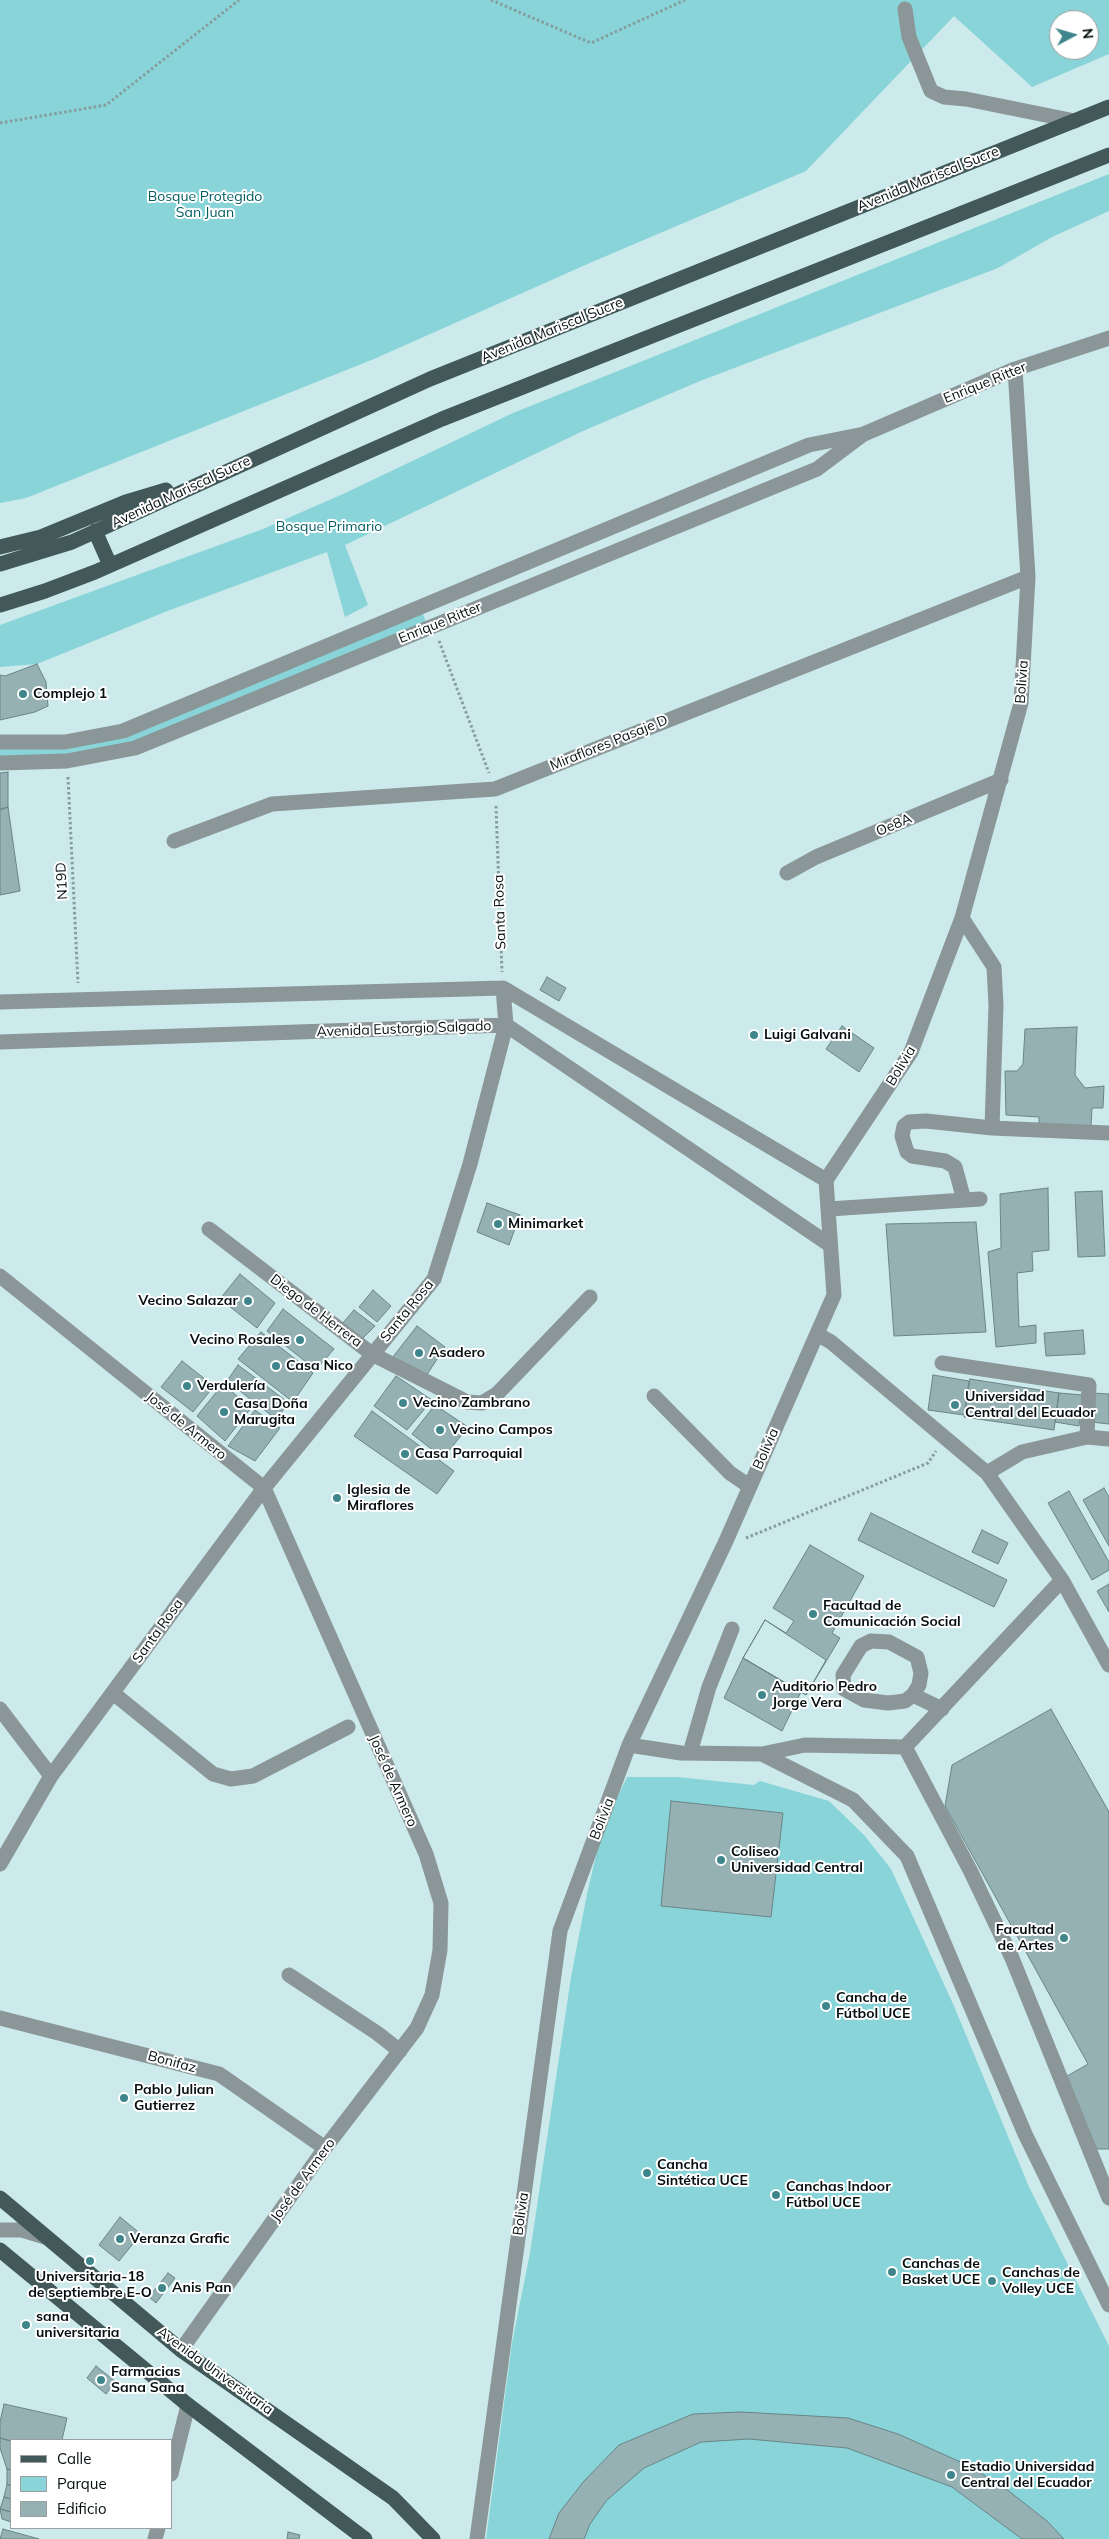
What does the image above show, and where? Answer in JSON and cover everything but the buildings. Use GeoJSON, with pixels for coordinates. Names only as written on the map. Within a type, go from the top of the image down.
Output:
{"type":"FeatureCollection","features":[{"type":"Feature","properties":{"kind":"main road","name":"Avenida Mariscal Sucre"},"geometry":{"type":"LineString","coordinates":[[0,564],[72,542],[430,379],[1109,107]]}},
{"type":"Feature","properties":{"kind":"main road"},"geometry":{"type":"LineString","coordinates":[[0,605],[45,591],[110,565],[442,419],[1109,155]]}},
{"type":"Feature","properties":{"kind":"main road"},"geometry":{"type":"LineString","coordinates":[[0,547],[41,537],[126,502],[218,475]]}},
{"type":"Feature","properties":{"kind":"main road"},"geometry":{"type":"LineString","coordinates":[[95,532],[110,565]]}},
{"type":"Feature","properties":{"kind":"main road","name":"Avenida Universitaria"},"geometry":{"type":"LineString","coordinates":[[0,2198],[181,2350],[393,2498],[434,2539]]}},
{"type":"Feature","properties":{"kind":"main road"},"geometry":{"type":"LineString","coordinates":[[0,2250],[188,2405],[365,2539]]}},
{"type":"Feature","properties":{"kind":"street"},"geometry":{"type":"LineString","coordinates":[[905,9],[909,38],[931,91],[944,97],[966,99],[1074,121]]}},
{"type":"Feature","properties":{"kind":"street","name":"Enrique Ritter"},"geometry":{"type":"LineString","coordinates":[[0,742],[64,742],[123,732],[809,445],[864,434],[1015,369],[1109,338]]}},
{"type":"Feature","properties":{"kind":"street","name":"Bolivia"},"geometry":{"type":"LineString","coordinates":[[477,2539],[560,1931],[629,1745],[726,1541],[834,1295],[826,1180],[911,1052],[962,918],[1002,780],[1021,704],[1028,577],[1015,369]]}},
{"type":"Feature","properties":{"kind":"street","name":"Enrique Ritter"},"geometry":{"type":"LineString","coordinates":[[0,763],[67,761],[135,748],[817,469],[864,434]]}},
{"type":"Feature","properties":{"kind":"street","name":"Miraflores Pasaje D"},"geometry":{"type":"LineString","coordinates":[[174,841],[272,804],[495,789],[1028,577]]}},
{"type":"Feature","properties":{"kind":"street","name":"Oe8A"},"geometry":{"type":"LineString","coordinates":[[787,873],[816,857],[1002,780]]}},
{"type":"Feature","properties":{"kind":"street"},"geometry":{"type":"LineString","coordinates":[[962,918],[994,967],[996,1005],[992,1128]]}},
{"type":"Feature","properties":{"kind":"street"},"geometry":{"type":"LineString","coordinates":[[0,1002],[503,988],[826,1180]]}},
{"type":"Feature","properties":{"kind":"street","name":"Santa Rosa"},"geometry":{"type":"LineString","coordinates":[[0,1864],[51,1776],[264,1488],[434,1279],[470,1164],[506,1025],[503,988]]}},
{"type":"Feature","properties":{"kind":"street","name":"Avenida Eustorgio Salgado"},"geometry":{"type":"LineString","coordinates":[[0,1042],[506,1025],[830,1245]]}},
{"type":"Feature","properties":{"kind":"street"},"geometry":{"type":"LineString","coordinates":[[964,1200],[955,1167],[945,1161],[912,1156],[904,1148],[902,1131],[909,1122],[1109,1133]]}},
{"type":"Feature","properties":{"kind":"street"},"geometry":{"type":"LineString","coordinates":[[829,1209],[980,1199]]}},
{"type":"Feature","properties":{"kind":"street","name":"Diego de Herrera"},"geometry":{"type":"LineString","coordinates":[[209,1229],[372,1354],[468,1402],[482,1403],[496,1394],[590,1296]]}},
{"type":"Feature","properties":{"kind":"street","name":"José de Armero"},"geometry":{"type":"LineString","coordinates":[[0,1276],[264,1488],[426,1854],[441,1903],[440,1950],[432,1995],[417,2028],[325,2148],[181,2350]]}},
{"type":"Feature","properties":{"kind":"street"},"geometry":{"type":"LineString","coordinates":[[817,1334],[830,1342],[987,1473],[1062,1580],[1109,1665]]}},
{"type":"Feature","properties":{"kind":"street"},"geometry":{"type":"LineString","coordinates":[[942,1363],[1089,1385],[1087,1437]]}},
{"type":"Feature","properties":{"kind":"street"},"geometry":{"type":"LineString","coordinates":[[654,1396],[730,1472],[749,1486]]}},
{"type":"Feature","properties":{"kind":"street"},"geometry":{"type":"LineString","coordinates":[[987,1473],[1022,1452],[1087,1437],[1109,1439]]}},
{"type":"Feature","properties":{"kind":"street"},"geometry":{"type":"LineString","coordinates":[[629,1745],[690,1753],[762,1754],[805,1745],[905,1747],[1062,1580]]}},
{"type":"Feature","properties":{"kind":"street"},"geometry":{"type":"LineString","coordinates":[[690,1753],[709,1687],[732,1629]]}},
{"type":"Feature","properties":{"kind":"street"},"geometry":{"type":"LineString","coordinates":[[871,1642],[889,1642],[917,1657],[921,1673],[919,1685],[913,1696],[906,1701],[888,1703],[864,1700],[844,1689],[844,1675],[861,1646],[871,1642]]}},
{"type":"Feature","properties":{"kind":"street"},"geometry":{"type":"LineString","coordinates":[[113,1693],[213,1774],[231,1780],[253,1776],[348,1727]]}},
{"type":"Feature","properties":{"kind":"street"},"geometry":{"type":"LineString","coordinates":[[913,1696],[942,1709]]}},
{"type":"Feature","properties":{"kind":"street"},"geometry":{"type":"LineString","coordinates":[[0,1709],[51,1776]]}},
{"type":"Feature","properties":{"kind":"street"},"geometry":{"type":"LineString","coordinates":[[905,1747],[970,1870],[1012,1958],[1109,2198]]}},
{"type":"Feature","properties":{"kind":"street"},"geometry":{"type":"LineString","coordinates":[[762,1754],[853,1800],[907,1856],[1025,2134],[1109,2305]]}},
{"type":"Feature","properties":{"kind":"street"},"geometry":{"type":"LineString","coordinates":[[289,1975],[377,2033],[400,2051]]}},
{"type":"Feature","properties":{"kind":"street","name":"Bonifaz"},"geometry":{"type":"LineString","coordinates":[[0,2018],[219,2074],[325,2148]]}},
{"type":"Feature","properties":{"kind":"street"},"geometry":{"type":"LineString","coordinates":[[0,2230],[22,2230],[45,2237]]}},
{"type":"Feature","properties":{"kind":"street"},"geometry":{"type":"LineString","coordinates":[[172,2470],[188,2405]]}},
{"type":"Feature","properties":{"kind":"path"},"geometry":{"type":"LineString","coordinates":[[0,123],[106,105],[239,0]]}},
{"type":"Feature","properties":{"kind":"path"},"geometry":{"type":"LineString","coordinates":[[491,0],[591,43],[685,0]]}},
{"type":"Feature","properties":{"kind":"path","name":"Santa Rosa"},"geometry":{"type":"LineString","coordinates":[[433,626],[495,789],[503,988]]}},
{"type":"Feature","properties":{"kind":"path","name":"N19D"},"geometry":{"type":"LineString","coordinates":[[67,761],[79,1000]]}},
{"type":"Feature","properties":{"kind":"path"},"geometry":{"type":"LineString","coordinates":[[738,1539],[752,1536],[928,1463],[945,1437]]}},
{"type":"Feature","properties":{"kind":"green space","name":"Bosque Protegido San Juan"},"geometry":{"type":"Polygon","coordinates":[[[0,0],[1109,0],[1109,54],[1099,58],[1099,10],[1049,10],[1049,60],[1095,60],[1032,87],[954,16],[806,171],[592,262],[374,359],[26,498],[0,503],[0,0]]]}},
{"type":"Feature","properties":{"kind":"green space","name":"Bosque Primario"},"geometry":{"type":"Polygon","coordinates":[[[1109,174],[1109,211],[1052,237],[998,268],[700,381],[583,431],[345,545],[368,605],[345,617],[327,552],[170,610],[37,664],[0,667],[0,625],[263,529],[343,494],[513,413],[1109,174]]]}},
{"type":"Feature","properties":{"kind":"green space"},"geometry":{"type":"Polygon","coordinates":[[[419,603],[427,625],[133,744],[63,756],[0,758],[0,746],[125,735],[419,603]]]}},
{"type":"Feature","properties":{"kind":"green space"},"geometry":{"type":"Polygon","coordinates":[[[627,1777],[677,1777],[754,1785],[760,1781],[829,1801],[864,1835],[891,1869],[954,2006],[1029,2187],[1109,2346],[1109,2539],[486,2539],[512,2343],[530,2253],[571,1977],[602,1830],[627,1777]]]}},
{"type":"Feature","properties":{"kind":"place","name":"Complejo 1"},"geometry":{"type":"Point","coordinates":[23,694]}},
{"type":"Feature","properties":{"kind":"place","name":"Luigi Galvani"},"geometry":{"type":"Point","coordinates":[754,1035]}},
{"type":"Feature","properties":{"kind":"place","name":"Minimarket"},"geometry":{"type":"Point","coordinates":[498,1224]}},
{"type":"Feature","properties":{"kind":"place","name":"Vecino Salazar"},"geometry":{"type":"Point","coordinates":[248,1301]}},
{"type":"Feature","properties":{"kind":"place","name":"Vecino Rosales"},"geometry":{"type":"Point","coordinates":[300,1340]}},
{"type":"Feature","properties":{"kind":"place","name":"Asadero"},"geometry":{"type":"Point","coordinates":[419,1353]}},
{"type":"Feature","properties":{"kind":"place","name":"Casa Nico"},"geometry":{"type":"Point","coordinates":[276,1366]}},
{"type":"Feature","properties":{"kind":"place","name":"Verdulería"},"geometry":{"type":"Point","coordinates":[187,1386]}},
{"type":"Feature","properties":{"kind":"place","name":"Vecino Zambrano"},"geometry":{"type":"Point","coordinates":[403,1403]}},
{"type":"Feature","properties":{"kind":"place","name":"Universidad Central del Ecuador"},"geometry":{"type":"Point","coordinates":[955,1405]}},
{"type":"Feature","properties":{"kind":"place","name":"Casa Doña Marugita"},"geometry":{"type":"Point","coordinates":[224,1412]}},
{"type":"Feature","properties":{"kind":"place","name":"Vecino Campos"},"geometry":{"type":"Point","coordinates":[440,1430]}},
{"type":"Feature","properties":{"kind":"place","name":"Casa Parroquial"},"geometry":{"type":"Point","coordinates":[405,1454]}},
{"type":"Feature","properties":{"kind":"place","name":"Iglesia de Miraflores"},"geometry":{"type":"Point","coordinates":[337,1498]}},
{"type":"Feature","properties":{"kind":"place","name":"Facultad de Comunicación Social"},"geometry":{"type":"Point","coordinates":[813,1614]}},
{"type":"Feature","properties":{"kind":"place","name":"Auditorio Pedro Jorge Vera"},"geometry":{"type":"Point","coordinates":[762,1695]}},
{"type":"Feature","properties":{"kind":"place","name":"Coliseo Universidad Central"},"geometry":{"type":"Point","coordinates":[721,1860]}},
{"type":"Feature","properties":{"kind":"place","name":"Facultad de Artes"},"geometry":{"type":"Point","coordinates":[1064,1938]}},
{"type":"Feature","properties":{"kind":"place","name":"Cancha de Fútbol UCE"},"geometry":{"type":"Point","coordinates":[826,2006]}},
{"type":"Feature","properties":{"kind":"place","name":"Pablo Julian Gutierrez"},"geometry":{"type":"Point","coordinates":[124,2098]}},
{"type":"Feature","properties":{"kind":"place","name":"Cancha Sintética UCE"},"geometry":{"type":"Point","coordinates":[647,2173]}},
{"type":"Feature","properties":{"kind":"place","name":"Canchas Indoor Fútbol UCE"},"geometry":{"type":"Point","coordinates":[776,2195]}},
{"type":"Feature","properties":{"kind":"place","name":"Veranza Grafic"},"geometry":{"type":"Point","coordinates":[120,2239]}},
{"type":"Feature","properties":{"kind":"place","name":"Universitaria-18 de septiembre E-O"},"geometry":{"type":"Point","coordinates":[90,2261]}},
{"type":"Feature","properties":{"kind":"place","name":"Canchas de Basket UCE"},"geometry":{"type":"Point","coordinates":[892,2272]}},
{"type":"Feature","properties":{"kind":"place","name":"Canchas de Volley UCE"},"geometry":{"type":"Point","coordinates":[992,2281]}},
{"type":"Feature","properties":{"kind":"place","name":"Anis Pan"},"geometry":{"type":"Point","coordinates":[162,2288]}},
{"type":"Feature","properties":{"kind":"place","name":"sana universitaria"},"geometry":{"type":"Point","coordinates":[26,2325]}},
{"type":"Feature","properties":{"kind":"place","name":"Farmacias Sana Sana"},"geometry":{"type":"Point","coordinates":[101,2380]}},
{"type":"Feature","properties":{"kind":"place","name":"Estadio Universidad Central del Ecuador"},"geometry":{"type":"Point","coordinates":[951,2475]}}]}
